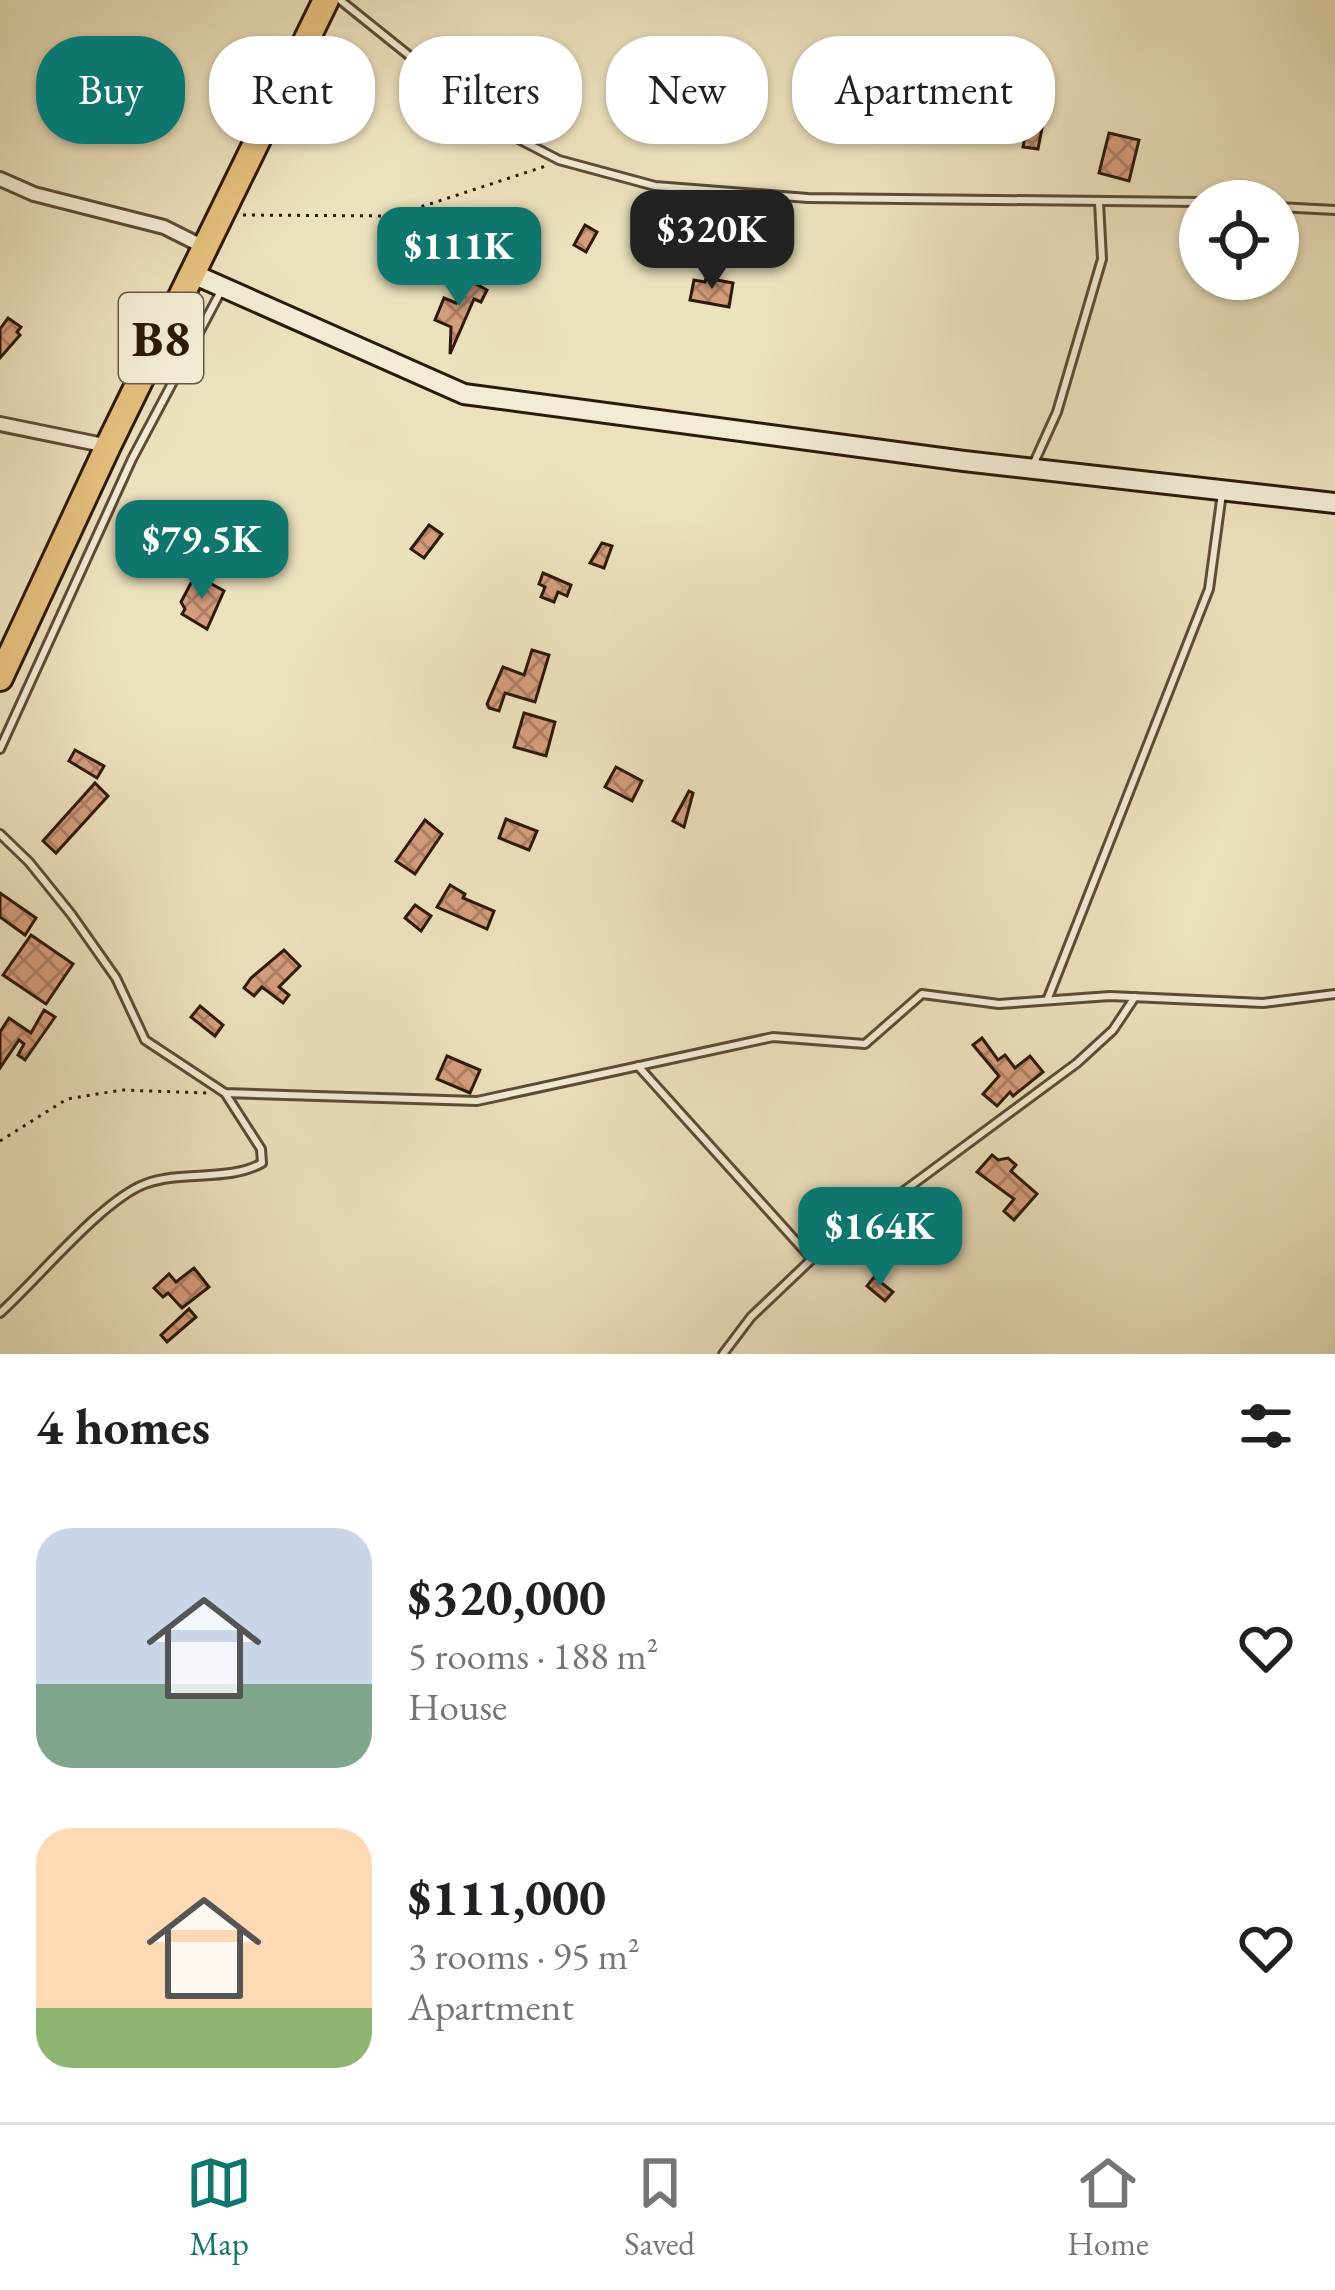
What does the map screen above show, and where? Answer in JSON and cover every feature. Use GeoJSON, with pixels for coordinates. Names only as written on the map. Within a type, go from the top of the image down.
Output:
{"type":"FeatureCollection","features":[{"type":"Feature","properties":{"kind":"highway","name":"B8"},"geometry":{"type":"LineString","coordinates":[[0,678],[326,0]]}},
{"type":"Feature","properties":{"kind":"main road"},"geometry":{"type":"LineString","coordinates":[[193,274],[464,394],[1335,503]]}},
{"type":"Feature","properties":{"kind":"street"},"geometry":{"type":"LineString","coordinates":[[0,179],[34,194],[164,227],[207,249]]}},
{"type":"Feature","properties":{"kind":"street"},"geometry":{"type":"LineString","coordinates":[[0,424],[108,446]]}},
{"type":"Feature","properties":{"kind":"lane"},"geometry":{"type":"LineString","coordinates":[[340,0],[503,131],[563,161],[655,186],[808,198],[1179,202]]}},
{"type":"Feature","properties":{"kind":"lane"},"geometry":{"type":"LineString","coordinates":[[1031,468],[1057,412],[1102,259],[1099,201]]}},
{"type":"Feature","properties":{"kind":"lane"},"geometry":{"type":"LineString","coordinates":[[1299,208],[1335,210]]}},
{"type":"Feature","properties":{"kind":"lane"},"geometry":{"type":"LineString","coordinates":[[0,748],[132,459],[223,288]]}},
{"type":"Feature","properties":{"kind":"lane"},"geometry":{"type":"LineString","coordinates":[[1048,998],[1208,589],[1223,488]]}},
{"type":"Feature","properties":{"kind":"lane"},"geometry":{"type":"LineString","coordinates":[[0,834],[71,914],[116,978],[145,1040],[226,1093],[262,1149],[262,1162],[249,1171],[189,1174],[143,1184],[69,1244],[0,1313]]}},
{"type":"Feature","properties":{"kind":"lane"},"geometry":{"type":"LineString","coordinates":[[226,1093],[477,1101],[773,1037],[865,1043],[922,994],[999,1004],[1135,996],[1263,1003],[1335,994]]}},
{"type":"Feature","properties":{"kind":"lane"},"geometry":{"type":"LineString","coordinates":[[723,1354],[769,1298],[812,1259],[1077,1064],[1113,1030],[1135,996]]}},
{"type":"Feature","properties":{"kind":"lane"},"geometry":{"type":"LineString","coordinates":[[638,1066],[812,1259]]}},
{"type":"Feature","properties":{"kind":"path"},"geometry":{"type":"LineString","coordinates":[[224,214],[393,216],[563,161]]}},
{"type":"Feature","properties":{"kind":"path"},"geometry":{"type":"LineString","coordinates":[[0,1141],[67,1099],[122,1090],[226,1093]]}},
{"type":"Feature","properties":{"kind":"building"},"geometry":{"type":"Polygon","coordinates":[[[1109,133],[1139,140],[1129,181],[1099,173],[1109,133]]]}},
{"type":"Feature","properties":{"kind":"building"},"geometry":{"type":"Polygon","coordinates":[[[585,225],[597,232],[586,252],[574,245],[585,225]]]}},
{"type":"Feature","properties":{"kind":"building"},"geometry":{"type":"Polygon","coordinates":[[[656,229],[666,233],[655,258],[645,253],[656,229]]]}},
{"type":"Feature","properties":{"kind":"building"},"geometry":{"type":"Polygon","coordinates":[[[706,278],[733,283],[729,307],[690,300],[694,280],[705,282],[706,278]]]}},
{"type":"Feature","properties":{"kind":"building"},"geometry":{"type":"Polygon","coordinates":[[[469,280],[487,290],[481,302],[474,299],[450,354],[451,327],[435,320],[444,298],[456,303],[469,280]]]}},
{"type":"Feature","properties":{"kind":"building"},"geometry":{"type":"Polygon","coordinates":[[[8,318],[21,327],[20,335],[0,358],[0,329],[8,318]]]}},
{"type":"Feature","properties":{"kind":"building"},"geometry":{"type":"Polygon","coordinates":[[[429,525],[442,534],[424,558],[411,549],[429,525]]]}},
{"type":"Feature","properties":{"kind":"building"},"geometry":{"type":"Polygon","coordinates":[[[602,543],[612,546],[604,568],[590,563],[602,543]]]}},
{"type":"Feature","properties":{"kind":"building"},"geometry":{"type":"Polygon","coordinates":[[[543,573],[571,585],[567,596],[558,592],[554,602],[541,597],[543,573]]]}},
{"type":"Feature","properties":{"kind":"building"},"geometry":{"type":"Polygon","coordinates":[[[201,578],[224,591],[207,629],[182,614],[181,602],[191,583],[201,578]]]}},
{"type":"Feature","properties":{"kind":"building"},"geometry":{"type":"Polygon","coordinates":[[[532,650],[549,655],[535,702],[505,693],[499,711],[489,708],[503,667],[524,675],[532,650]]]}},
{"type":"Feature","properties":{"kind":"building"},"geometry":{"type":"Polygon","coordinates":[[[524,713],[555,722],[546,756],[514,747],[524,713]]]}},
{"type":"Feature","properties":{"kind":"building"},"geometry":{"type":"Polygon","coordinates":[[[75,750],[104,766],[97,778],[69,761],[75,750]]]}},
{"type":"Feature","properties":{"kind":"building"},"geometry":{"type":"Polygon","coordinates":[[[616,767],[642,781],[632,801],[605,787],[616,767]]]}},
{"type":"Feature","properties":{"kind":"building"},"geometry":{"type":"Polygon","coordinates":[[[95,783],[108,796],[56,853],[43,841],[95,783]]]}},
{"type":"Feature","properties":{"kind":"building"},"geometry":{"type":"Polygon","coordinates":[[[689,791],[693,793],[684,827],[673,821],[689,791]]]}},
{"type":"Feature","properties":{"kind":"building"},"geometry":{"type":"Polygon","coordinates":[[[506,819],[537,831],[529,850],[499,838],[506,819]]]}},
{"type":"Feature","properties":{"kind":"building"},"geometry":{"type":"Polygon","coordinates":[[[425,820],[442,834],[415,874],[396,861],[425,820]]]}},
{"type":"Feature","properties":{"kind":"building"},"geometry":{"type":"Polygon","coordinates":[[[450,885],[465,894],[463,898],[494,911],[487,929],[437,907],[450,885]]]}},
{"type":"Feature","properties":{"kind":"building"},"geometry":{"type":"Polygon","coordinates":[[[0,893],[36,918],[25,935],[0,917],[0,893]]]}},
{"type":"Feature","properties":{"kind":"building"},"geometry":{"type":"Polygon","coordinates":[[[415,905],[431,916],[421,931],[405,918],[415,905]]]}},
{"type":"Feature","properties":{"kind":"building"},"geometry":{"type":"Polygon","coordinates":[[[31,935],[73,964],[46,1004],[3,975],[31,935]]]}},
{"type":"Feature","properties":{"kind":"building"},"geometry":{"type":"Polygon","coordinates":[[[284,950],[300,966],[279,987],[289,995],[283,1003],[262,987],[254,996],[244,988],[251,978],[284,950]]]}},
{"type":"Feature","properties":{"kind":"building"},"geometry":{"type":"Polygon","coordinates":[[[200,1006],[223,1025],[215,1036],[191,1017],[200,1006]]]}},
{"type":"Feature","properties":{"kind":"building"},"geometry":{"type":"Polygon","coordinates":[[[44,1010],[55,1017],[25,1060],[18,1055],[24,1044],[19,1040],[0,1068],[0,1032],[9,1018],[31,1033],[44,1010]]]}},
{"type":"Feature","properties":{"kind":"building"},"geometry":{"type":"Polygon","coordinates":[[[982,1038],[998,1060],[1005,1055],[1015,1068],[1030,1056],[1043,1072],[997,1106],[983,1094],[999,1076],[973,1045],[982,1038]]]}},
{"type":"Feature","properties":{"kind":"building"},"geometry":{"type":"Polygon","coordinates":[[[447,1056],[480,1070],[470,1093],[437,1079],[447,1056]]]}},
{"type":"Feature","properties":{"kind":"building"},"geometry":{"type":"Polygon","coordinates":[[[992,1155],[998,1160],[1008,1158],[1016,1165],[1011,1171],[1037,1194],[1014,1220],[1004,1211],[1014,1199],[977,1172],[992,1155]]]}},
{"type":"Feature","properties":{"kind":"building"},"geometry":{"type":"Polygon","coordinates":[[[823,1204],[835,1218],[821,1231],[808,1217],[823,1204]]]}},
{"type":"Feature","properties":{"kind":"building"},"geometry":{"type":"Polygon","coordinates":[[[194,1268],[209,1287],[182,1308],[168,1293],[163,1297],[154,1288],[169,1274],[176,1282],[194,1268]]]}},
{"type":"Feature","properties":{"kind":"building"},"geometry":{"type":"Polygon","coordinates":[[[874,1277],[893,1292],[885,1301],[867,1286],[874,1277]]]}},
{"type":"Feature","properties":{"kind":"building"},"geometry":{"type":"Polygon","coordinates":[[[189,1309],[196,1317],[167,1342],[161,1335],[189,1309]]]}}]}
